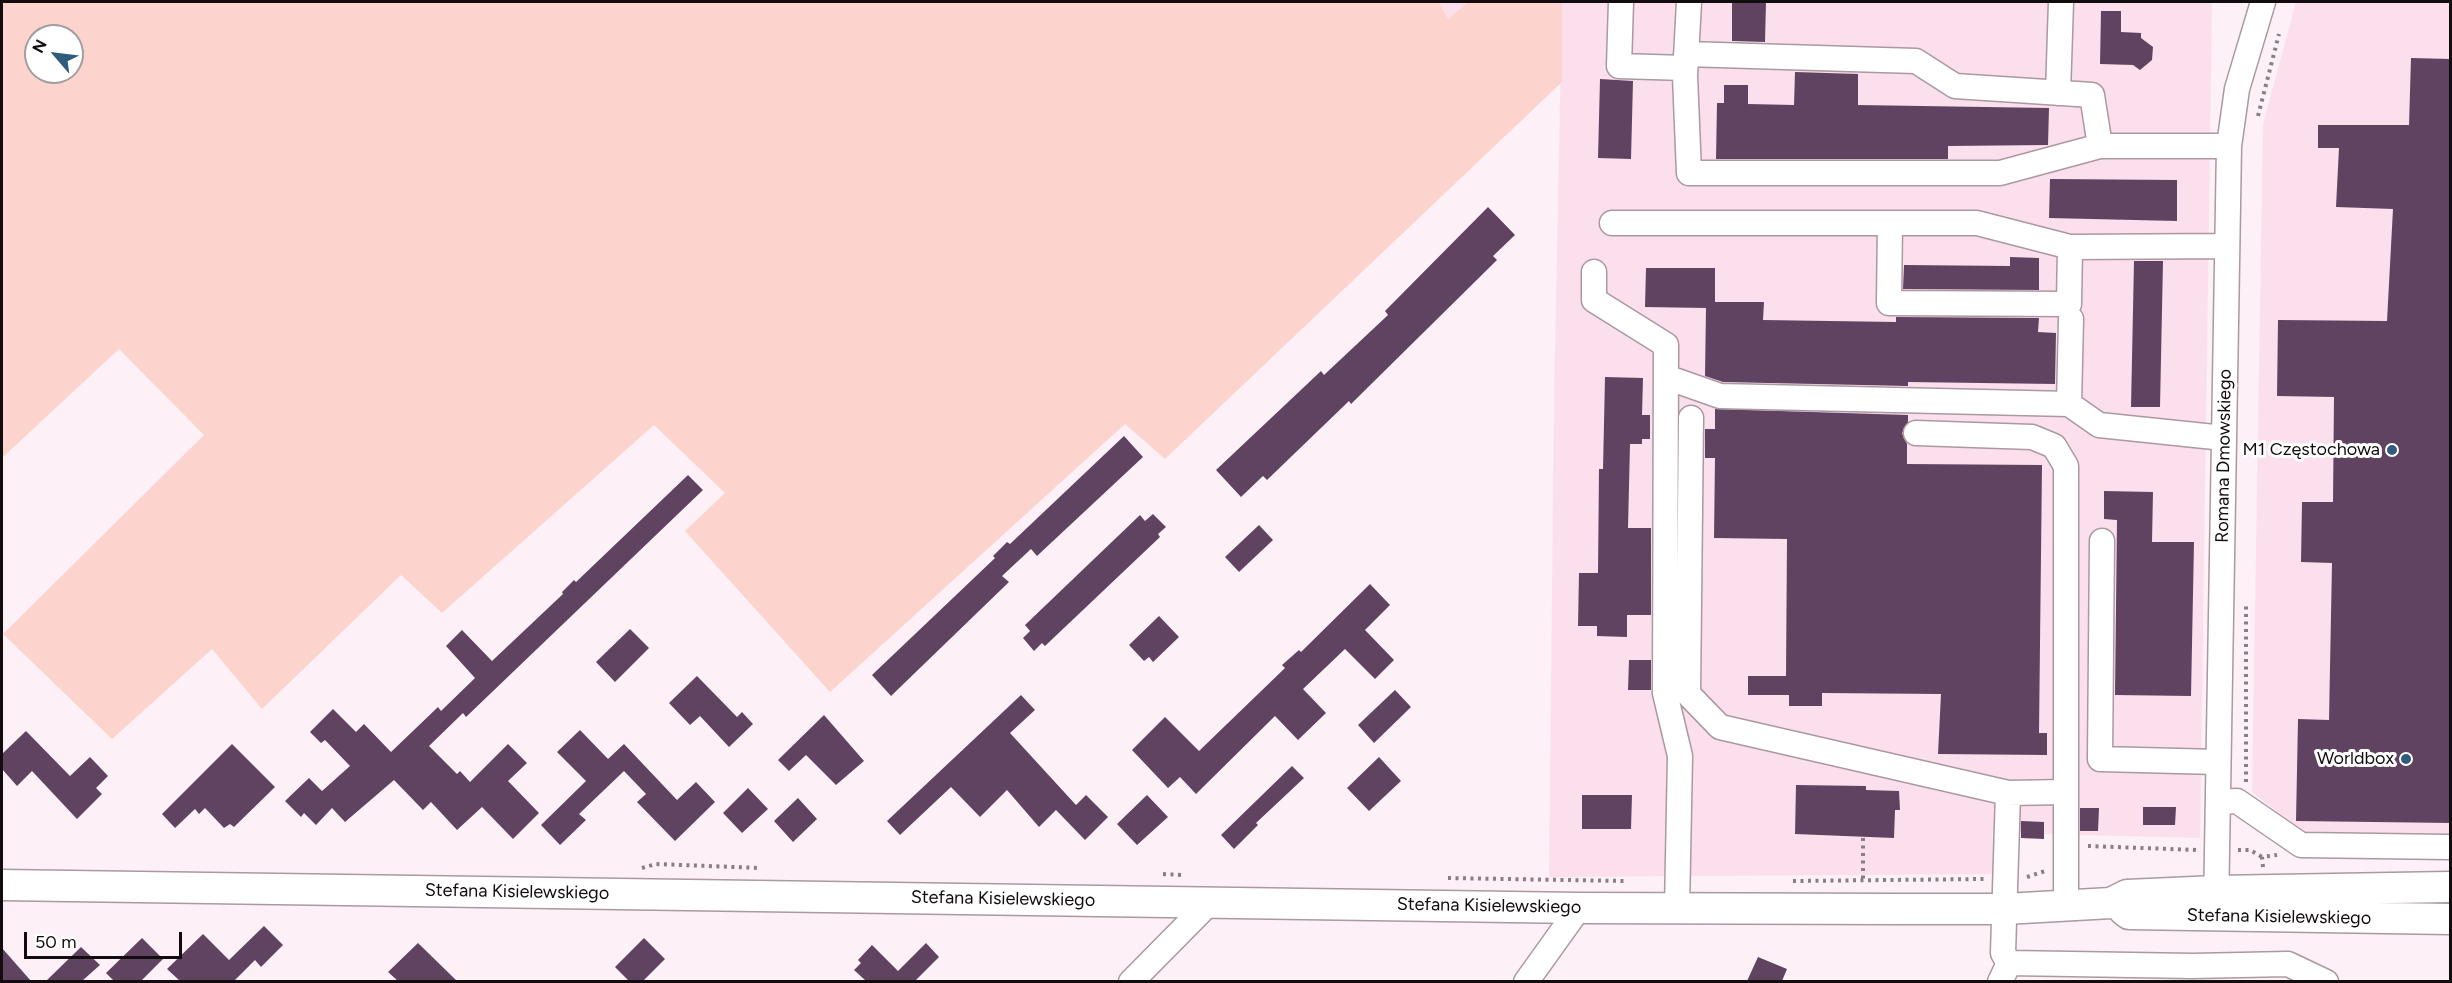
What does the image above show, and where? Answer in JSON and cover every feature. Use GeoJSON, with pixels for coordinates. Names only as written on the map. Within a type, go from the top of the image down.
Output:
{"type":"FeatureCollection","features":[{"type":"Feature","properties":{"kind":"main road","name":"Stefana Kisielewskiego"},"geometry":{"type":"LineString","coordinates":[[2,885],[1677,909],[2005,909],[2111,903],[2127,896],[2451,919]]}},
{"type":"Feature","properties":{"kind":"main road","name":"Stefana Kisielewskiego"},"geometry":{"type":"LineString","coordinates":[[2216,904],[2451,887]]}},
{"type":"Feature","properties":{"kind":"street"},"geometry":{"type":"LineString","coordinates":[[1621,2],[1619,66],[1686,61],[1916,61],[1955,86],[2092,95],[2100,146]]}},
{"type":"Feature","properties":{"kind":"street"},"geometry":{"type":"LineString","coordinates":[[1689,2],[1686,61],[1689,173],[2000,172],[2100,146],[2229,146]]}},
{"type":"Feature","properties":{"kind":"street"},"geometry":{"type":"LineString","coordinates":[[2058,93],[2061,2]]}},
{"type":"Feature","properties":{"kind":"street","name":"Romana Dmowskiego"},"geometry":{"type":"LineString","coordinates":[[2216,904],[2229,146],[2237,89],[2255,3]]}},
{"type":"Feature","properties":{"kind":"street"},"geometry":{"type":"LineString","coordinates":[[1612,223],[1977,223],[2070,247],[2227,246]]}},
{"type":"Feature","properties":{"kind":"street"},"geometry":{"type":"LineString","coordinates":[[1890,223],[1889,303],[2069,304],[2070,247]]}},
{"type":"Feature","properties":{"kind":"street"},"geometry":{"type":"LineString","coordinates":[[1594,272],[1594,300],[1666,345],[1665,693],[1680,756],[1677,909]]}},
{"type":"Feature","properties":{"kind":"street"},"geometry":{"type":"LineString","coordinates":[[2069,404],[2071,319]]}},
{"type":"Feature","properties":{"kind":"street"},"geometry":{"type":"LineString","coordinates":[[1666,377],[1720,396],[2069,404],[2099,425],[2224,438]]}},
{"type":"Feature","properties":{"kind":"street"},"geometry":{"type":"LineString","coordinates":[[1691,418],[1688,694],[1720,727],[2008,793],[2066,792]]}},
{"type":"Feature","properties":{"kind":"street"},"geometry":{"type":"LineString","coordinates":[[1916,433],[2032,437],[2054,446],[2066,466],[2066,905]]}},
{"type":"Feature","properties":{"kind":"street"},"geometry":{"type":"LineString","coordinates":[[2102,541],[2100,759],[2218,762]]}},
{"type":"Feature","properties":{"kind":"street"},"geometry":{"type":"LineString","coordinates":[[2008,793],[2003,953],[2005,972],[2193,974],[2289,964],[2320,980]]}},
{"type":"Feature","properties":{"kind":"street"},"geometry":{"type":"LineString","coordinates":[[2218,802],[2237,801],[2301,845],[2451,847]]}},
{"type":"Feature","properties":{"kind":"street"},"geometry":{"type":"LineString","coordinates":[[1131,981],[1210,902]]}},
{"type":"Feature","properties":{"kind":"street"},"geometry":{"type":"LineString","coordinates":[[1526,981],[1579,908]]}},
{"type":"Feature","properties":{"kind":"path"},"geometry":{"type":"LineString","coordinates":[[2257,119],[2278,39]]}},
{"type":"Feature","properties":{"kind":"path"},"geometry":{"type":"LineString","coordinates":[[2246,605],[2246,784]]}},
{"type":"Feature","properties":{"kind":"path"},"geometry":{"type":"LineString","coordinates":[[1863,838],[1863,880]]}},
{"type":"Feature","properties":{"kind":"path"},"geometry":{"type":"LineString","coordinates":[[1782,881],[2007,879],[2043,874],[2049,865],[2049,847],[2106,845],[2207,850]]}},
{"type":"Feature","properties":{"kind":"path"},"geometry":{"type":"LineString","coordinates":[[2230,850],[2250,850],[2262,857],[2275,857],[2280,852]]}},
{"type":"Feature","properties":{"kind":"path"},"geometry":{"type":"LineString","coordinates":[[2262,857],[2263,877]]}},
{"type":"Feature","properties":{"kind":"path"},"geometry":{"type":"LineString","coordinates":[[638,869],[656,864],[770,869]]}},
{"type":"Feature","properties":{"kind":"path"},"geometry":{"type":"LineString","coordinates":[[1152,874],[1186,875]]}},
{"type":"Feature","properties":{"kind":"path"},"geometry":{"type":"LineString","coordinates":[[1440,878],[1630,881]]}},
{"type":"Feature","properties":{"kind":"shaded area"},"geometry":{"type":"Polygon","coordinates":[[[2,2],[1439,2],[1448,19],[1468,2],[1562,2],[1562,82],[1165,459],[1125,424],[830,692],[685,531],[725,493],[654,425],[442,613],[401,575],[262,709],[212,649],[112,739],[3,634],[204,435],[119,349],[2,458],[2,2]]]}},
{"type":"Feature","properties":{"kind":"shaded area"},"geometry":{"type":"Polygon","coordinates":[[[1439,2],[1468,2],[1448,19],[1439,2]]]}},
{"type":"Feature","properties":{"kind":"shaded area"},"geometry":{"type":"Polygon","coordinates":[[[1562,2],[2212,2],[2200,838],[2003,833],[2002,874],[1549,877],[1554,400],[1562,2]]]}},
{"type":"Feature","properties":{"kind":"shaded area"},"geometry":{"type":"Polygon","coordinates":[[[2296,2],[2450,2],[2450,839],[2313,840],[2252,792],[2263,124],[2296,2]]]}},
{"type":"Feature","properties":{"kind":"building"},"geometry":{"type":"Polygon","coordinates":[[[1732,2],[1766,2],[1765,42],[1732,41],[1732,2]]]}},
{"type":"Feature","properties":{"kind":"building"},"geometry":{"type":"Polygon","coordinates":[[[2101,11],[2121,11],[2121,32],[2141,33],[2141,38],[2153,47],[2152,60],[2140,70],[2133,65],[2100,64],[2101,11]]]}},
{"type":"Feature","properties":{"kind":"building","name":"M1 Częstochowa"},"geometry":{"type":"Polygon","coordinates":[[[2411,58],[2451,59],[2451,823],[2296,821],[2298,719],[2329,720],[2332,563],[2301,562],[2302,502],[2333,502],[2334,397],[2277,396],[2278,320],[2387,321],[2393,209],[2336,207],[2339,148],[2318,148],[2318,125],[2409,125],[2411,58]]]}},
{"type":"Feature","properties":{"kind":"building"},"geometry":{"type":"Polygon","coordinates":[[[1795,72],[1858,74],[1858,105],[2049,108],[2048,145],[1948,146],[1948,159],[1716,159],[1717,103],[1724,103],[1724,85],[1748,85],[1748,104],[1794,105],[1795,72]]]}},
{"type":"Feature","properties":{"kind":"building"},"geometry":{"type":"Polygon","coordinates":[[[1600,79],[1633,81],[1631,159],[1598,158],[1600,79]]]}},
{"type":"Feature","properties":{"kind":"building"},"geometry":{"type":"Polygon","coordinates":[[[2050,179],[2177,180],[2177,221],[2049,218],[2050,179]]]}},
{"type":"Feature","properties":{"kind":"building"},"geometry":{"type":"Polygon","coordinates":[[[1488,207],[1515,235],[1493,256],[1497,260],[1351,404],[1349,401],[1267,480],[1263,476],[1241,497],[1216,470],[1321,371],[1324,375],[1388,315],[1385,311],[1488,207]]]}},
{"type":"Feature","properties":{"kind":"building"},"geometry":{"type":"Polygon","coordinates":[[[2010,257],[2039,258],[2039,290],[1903,289],[1904,265],[2010,266],[2010,257]]]}},
{"type":"Feature","properties":{"kind":"building"},"geometry":{"type":"Polygon","coordinates":[[[2134,261],[2163,261],[2160,407],[2131,407],[2134,261]]]}},
{"type":"Feature","properties":{"kind":"building"},"geometry":{"type":"Polygon","coordinates":[[[1646,268],[1715,268],[1715,302],[1764,302],[1763,320],[1896,322],[1896,317],[2039,318],[2038,332],[2056,333],[2055,384],[1908,382],[1908,386],[1723,382],[1705,376],[1706,308],[1645,307],[1646,268]]]}},
{"type":"Feature","properties":{"kind":"building"},"geometry":{"type":"Polygon","coordinates":[[[1605,377],[1643,378],[1642,415],[1650,415],[1650,439],[1642,439],[1642,444],[1630,444],[1628,528],[1651,528],[1651,615],[1627,615],[1627,637],[1597,636],[1597,626],[1578,626],[1579,573],[1598,573],[1599,469],[1603,469],[1605,377]]]}},
{"type":"Feature","properties":{"kind":"building"},"geometry":{"type":"Polygon","coordinates":[[[1715,409],[1908,415],[1908,422],[1902,433],[1907,444],[1907,464],[2042,465],[2039,733],[2047,733],[2047,755],[1938,754],[1941,694],[1822,693],[1822,706],[1789,706],[1789,695],[1748,695],[1748,676],[1786,676],[1787,539],[1714,538],[1715,458],[1705,458],[1705,429],[1715,429],[1715,409]]]}},
{"type":"Feature","properties":{"kind":"building"},"geometry":{"type":"Polygon","coordinates":[[[1124,436],[1143,457],[1037,556],[1031,549],[1002,576],[1009,582],[891,696],[872,675],[995,558],[993,556],[1007,542],[1010,544],[1124,436]]]}},
{"type":"Feature","properties":{"kind":"building"},"geometry":{"type":"Polygon","coordinates":[[[688,475],[703,490],[466,717],[463,713],[429,746],[457,774],[460,771],[470,782],[508,744],[527,763],[508,781],[539,813],[513,839],[482,807],[457,830],[431,802],[423,810],[394,780],[345,822],[332,808],[316,825],[304,813],[301,817],[285,801],[309,778],[322,791],[350,766],[325,740],[321,743],[310,732],[333,709],[356,732],[364,724],[391,752],[438,707],[441,711],[475,678],[446,646],[462,630],[492,661],[563,594],[562,592],[574,580],[576,582],[688,475]]]}},
{"type":"Feature","properties":{"kind":"building"},"geometry":{"type":"Polygon","coordinates":[[[2104,491],[2153,492],[2152,542],[2194,542],[2191,696],[2115,695],[2117,520],[2104,519],[2104,491]]]}},
{"type":"Feature","properties":{"kind":"building"},"geometry":{"type":"Polygon","coordinates":[[[1153,514],[1166,527],[1158,534],[1160,537],[1045,646],[1042,643],[1034,651],[1023,638],[1030,631],[1025,625],[1140,515],[1145,521],[1153,514]]]}},
{"type":"Feature","properties":{"kind":"building"},"geometry":{"type":"Polygon","coordinates":[[[1259,525],[1273,540],[1239,572],[1225,557],[1259,525]]]}},
{"type":"Feature","properties":{"kind":"building"},"geometry":{"type":"Polygon","coordinates":[[[1370,584],[1390,605],[1365,630],[1394,660],[1375,679],[1345,649],[1303,689],[1326,713],[1298,740],[1275,716],[1196,794],[1180,777],[1168,788],[1132,750],[1165,717],[1199,751],[1285,668],[1282,665],[1299,650],[1301,652],[1370,584]]]}},
{"type":"Feature","properties":{"kind":"building"},"geometry":{"type":"Polygon","coordinates":[[[1159,616],[1179,637],[1153,662],[1149,657],[1144,661],[1129,645],[1159,616]]]}},
{"type":"Feature","properties":{"kind":"building"},"geometry":{"type":"Polygon","coordinates":[[[630,629],[649,648],[615,682],[596,662],[630,629]]]}},
{"type":"Feature","properties":{"kind":"building"},"geometry":{"type":"Polygon","coordinates":[[[1629,660],[1651,660],[1651,690],[1628,690],[1629,660]]]}},
{"type":"Feature","properties":{"kind":"building"},"geometry":{"type":"Polygon","coordinates":[[[697,676],[737,717],[742,712],[753,724],[729,747],[700,716],[690,725],[669,703],[697,676]]]}},
{"type":"Feature","properties":{"kind":"building"},"geometry":{"type":"Polygon","coordinates":[[[1395,690],[1411,707],[1374,743],[1358,725],[1395,690]]]}},
{"type":"Feature","properties":{"kind":"building"},"geometry":{"type":"Polygon","coordinates":[[[1021,695],[1035,710],[1010,733],[1076,805],[1086,795],[1108,817],[1085,840],[1056,810],[1039,827],[1007,790],[980,817],[951,787],[900,835],[887,821],[1021,695]]]}},
{"type":"Feature","properties":{"kind":"building"},"geometry":{"type":"Polygon","coordinates":[[[824,715],[864,761],[836,785],[806,755],[789,771],[778,760],[824,715]]]}},
{"type":"Feature","properties":{"kind":"building"},"geometry":{"type":"Polygon","coordinates":[[[580,730],[608,759],[624,744],[677,800],[696,782],[715,802],[675,841],[637,802],[646,794],[624,771],[579,814],[586,820],[560,845],[541,825],[586,781],[557,752],[580,730]]]}},
{"type":"Feature","properties":{"kind":"building"},"geometry":{"type":"Polygon","coordinates":[[[26,731],[70,776],[90,757],[108,776],[96,788],[102,794],[77,819],[32,771],[17,786],[2,769],[2,754],[26,731]]]}},
{"type":"Feature","properties":{"kind":"building"},"geometry":{"type":"Polygon","coordinates":[[[232,744],[275,787],[234,827],[230,824],[224,828],[205,808],[199,814],[195,809],[175,828],[162,814],[232,744]]]}},
{"type":"Feature","properties":{"kind":"building"},"geometry":{"type":"Polygon","coordinates":[[[1379,757],[1401,781],[1369,811],[1347,788],[1379,757]]]}},
{"type":"Feature","properties":{"kind":"building"},"geometry":{"type":"Polygon","coordinates":[[[1292,766],[1304,778],[1256,823],[1258,825],[1234,849],[1221,835],[1292,766]]]}},
{"type":"Feature","properties":{"kind":"building"},"geometry":{"type":"Polygon","coordinates":[[[1796,785],[1866,786],[1866,790],[1899,791],[1900,810],[1895,810],[1894,838],[1795,834],[1796,785]]]}},
{"type":"Feature","properties":{"kind":"building"},"geometry":{"type":"Polygon","coordinates":[[[748,788],[768,809],[742,833],[723,813],[748,788]]]}},
{"type":"Feature","properties":{"kind":"building"},"geometry":{"type":"Polygon","coordinates":[[[1147,795],[1168,817],[1137,845],[1117,824],[1147,795]]]}},
{"type":"Feature","properties":{"kind":"building"},"geometry":{"type":"Polygon","coordinates":[[[1582,795],[1632,795],[1631,829],[1582,829],[1582,795]]]}},
{"type":"Feature","properties":{"kind":"building"},"geometry":{"type":"Polygon","coordinates":[[[798,798],[817,819],[793,842],[774,821],[798,798]]]}},
{"type":"Feature","properties":{"kind":"building"},"geometry":{"type":"Polygon","coordinates":[[[2143,807],[2176,807],[2175,825],[2143,825],[2143,807]]]}},
{"type":"Feature","properties":{"kind":"building"},"geometry":{"type":"Polygon","coordinates":[[[2080,808],[2099,808],[2098,831],[2080,831],[2080,808]]]}},
{"type":"Feature","properties":{"kind":"building"},"geometry":{"type":"Polygon","coordinates":[[[2021,821],[2044,822],[2044,839],[2021,838],[2021,821]]]}},
{"type":"Feature","properties":{"kind":"building"},"geometry":{"type":"Polygon","coordinates":[[[264,926],[283,945],[261,967],[255,960],[234,981],[180,981],[167,969],[203,934],[229,960],[264,926]]]}},
{"type":"Feature","properties":{"kind":"building"},"geometry":{"type":"Polygon","coordinates":[[[142,938],[163,959],[141,981],[114,981],[106,973],[142,938]]]}},
{"type":"Feature","properties":{"kind":"building"},"geometry":{"type":"Polygon","coordinates":[[[644,938],[665,959],[643,981],[629,981],[615,967],[644,938]]]}},
{"type":"Feature","properties":{"kind":"building"},"geometry":{"type":"Polygon","coordinates":[[[418,943],[457,981],[398,981],[388,972],[418,943]]]}},
{"type":"Feature","properties":{"kind":"building"},"geometry":{"type":"Polygon","coordinates":[[[926,943],[939,957],[915,981],[866,981],[854,970],[861,963],[858,960],[872,945],[898,971],[926,943]]]}},
{"type":"Feature","properties":{"kind":"building"},"geometry":{"type":"Polygon","coordinates":[[[81,947],[100,965],[82,981],[46,981],[81,947]]]}},
{"type":"Feature","properties":{"kind":"building"},"geometry":{"type":"Polygon","coordinates":[[[2,948],[31,981],[2,981],[2,948]]]}},
{"type":"Feature","properties":{"kind":"building"},"geometry":{"type":"Polygon","coordinates":[[[1758,957],[1787,969],[1782,981],[1747,981],[1758,957]]]}},
{"type":"Feature","properties":{"kind":"place","name":"M1 Częstochowa"},"geometry":{"type":"Point","coordinates":[2392,450]}},
{"type":"Feature","properties":{"kind":"place","name":"Worldbox"},"geometry":{"type":"Point","coordinates":[2406,759]}}]}
